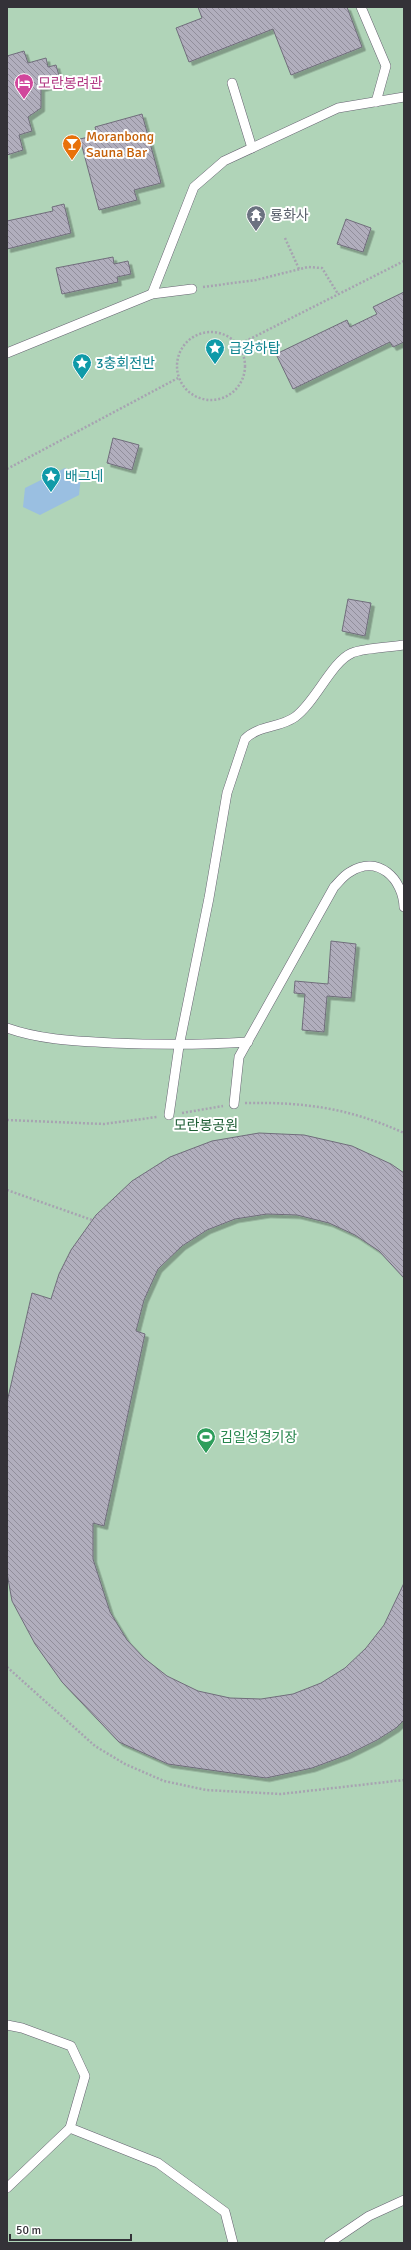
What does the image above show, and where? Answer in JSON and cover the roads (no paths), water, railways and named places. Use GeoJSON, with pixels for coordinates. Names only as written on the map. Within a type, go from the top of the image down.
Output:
{"type":"FeatureCollection","features":[{"type":"Feature","properties":{"kind":"lane"},"geometry":{"type":"LineString","coordinates":[[361,7],[386,66],[376,102]]}},
{"type":"Feature","properties":{"kind":"lane"},"geometry":{"type":"LineString","coordinates":[[232,83],[252,148]]}},
{"type":"Feature","properties":{"kind":"lane"},"geometry":{"type":"LineString","coordinates":[[152,294],[194,186],[224,161],[338,108],[404,97]]}},
{"type":"Feature","properties":{"kind":"lane"},"geometry":{"type":"LineString","coordinates":[[7,354],[152,294],[192,289]]}},
{"type":"Feature","properties":{"kind":"lane"},"geometry":{"type":"LineString","coordinates":[[169,1115],[179,1046],[209,898],[227,793],[245,739],[251,733],[280,725],[294,718],[306,708],[332,672],[352,653],[404,645]]}},
{"type":"Feature","properties":{"kind":"lane"},"geometry":{"type":"LineString","coordinates":[[234,1104],[239,1057],[334,887],[350,872],[365,867],[376,866],[389,872],[399,884],[404,908]]}},
{"type":"Feature","properties":{"kind":"lane"},"geometry":{"type":"LineString","coordinates":[[7,1028],[25,1034],[64,1041],[179,1046],[248,1042]]}},
{"type":"Feature","properties":{"kind":"lane"},"geometry":{"type":"LineString","coordinates":[[7,2025],[22,2028],[71,2046],[85,2076],[70,2128],[7,2188]]}},
{"type":"Feature","properties":{"kind":"lane"},"geometry":{"type":"LineString","coordinates":[[70,2128],[158,2163],[225,2212],[233,2243]]}},
{"type":"Feature","properties":{"kind":"lane"},"geometry":{"type":"LineString","coordinates":[[329,2243],[368,2216],[404,2200]]}},
{"type":"Feature","properties":{"kind":"water"},"geometry":{"type":"Polygon","coordinates":[[[65,468],[81,476],[79,495],[40,515],[23,507],[25,488],[65,468]]]}},
{"type":"Feature","properties":{"kind":"place","name":"모란봉려관"},"geometry":{"type":"Point","coordinates":[24,100]}},
{"type":"Feature","properties":{"kind":"place","name":"Moranbong Sauna Bar"},"geometry":{"type":"Point","coordinates":[72,161]}},
{"type":"Feature","properties":{"kind":"place","name":"룡화사"},"geometry":{"type":"Point","coordinates":[256,232]}},
{"type":"Feature","properties":{"kind":"place","name":"급강하탑"},"geometry":{"type":"Point","coordinates":[215,365]}},
{"type":"Feature","properties":{"kind":"place","name":"3충회전반"},"geometry":{"type":"Point","coordinates":[82,380]}},
{"type":"Feature","properties":{"kind":"place","name":"배그네"},"geometry":{"type":"Point","coordinates":[51,493]}},
{"type":"Feature","properties":{"kind":"place","name":"김일성경기장"},"geometry":{"type":"Point","coordinates":[206,1454]}},
{"type":"Feature","properties":{"kind":"park label","name":"모란봉공원"},"geometry":{"type":"Point","coordinates":[206,1125]}}]}
